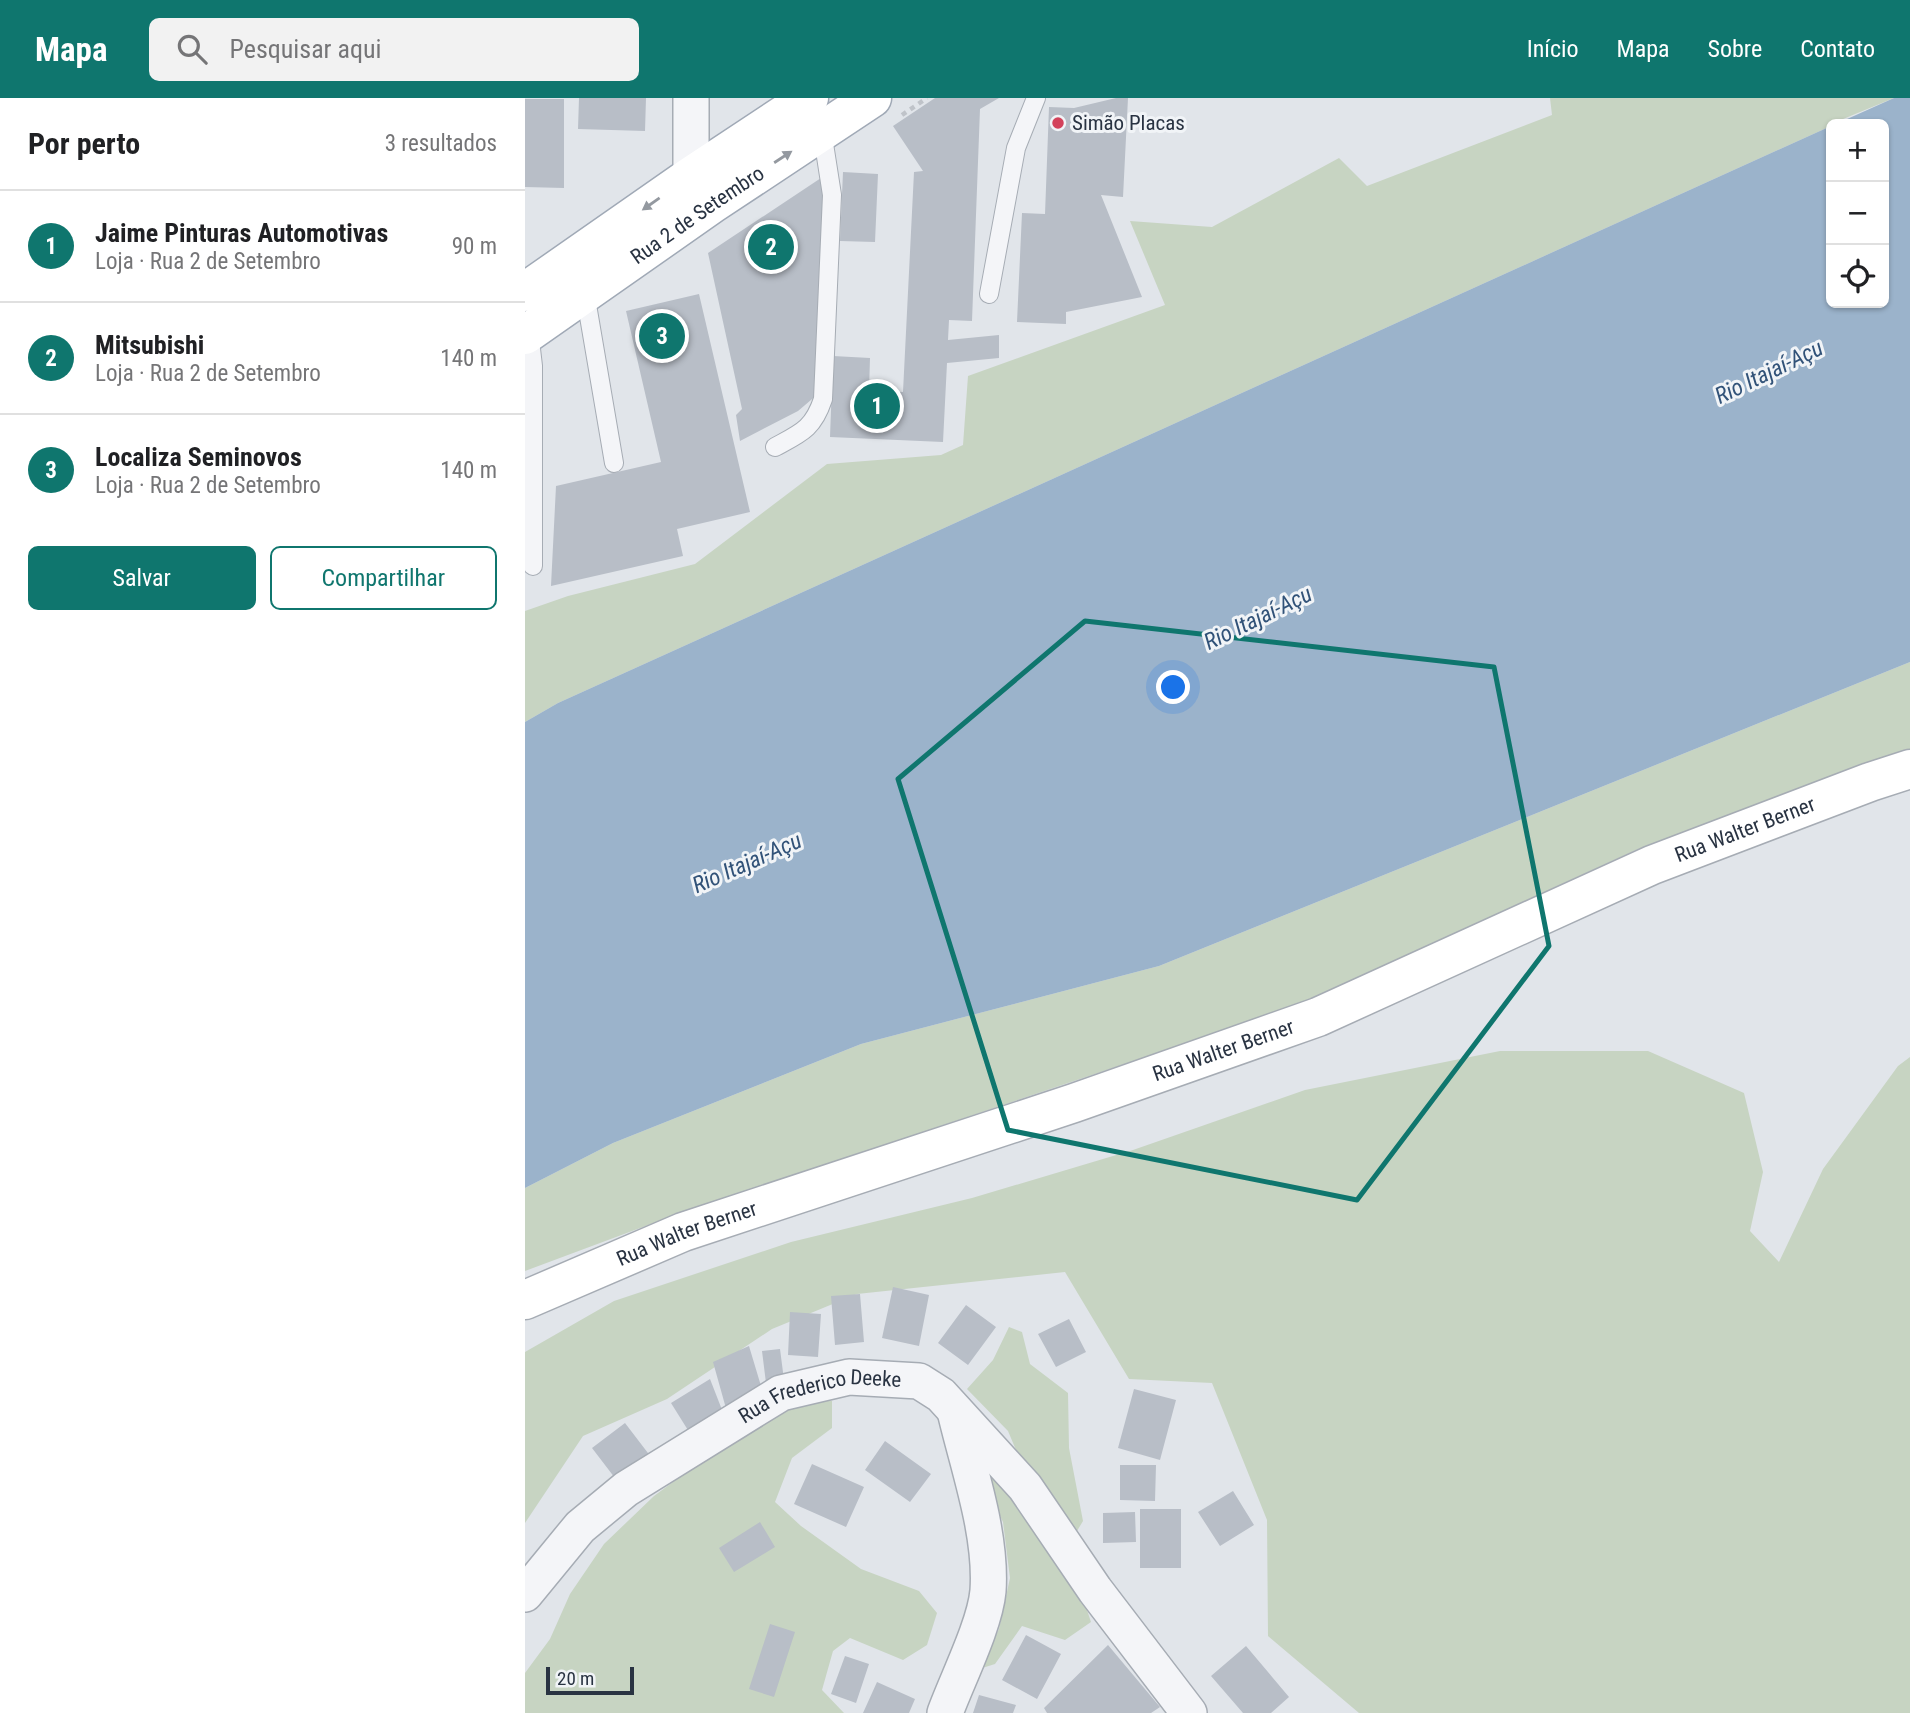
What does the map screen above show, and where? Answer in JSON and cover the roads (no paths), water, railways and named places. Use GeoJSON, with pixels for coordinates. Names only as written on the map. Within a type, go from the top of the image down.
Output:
{"type":"FeatureCollection","features":[{"type":"Feature","properties":{"kind":"street"},"geometry":{"type":"LineString","coordinates":[[691,98],[691,176]]}},
{"type":"Feature","properties":{"kind":"street","name":"Rua 2 de Setembro"},"geometry":{"type":"LineString","coordinates":[[525,292],[691,176],[816,115],[872,98]]}},
{"type":"Feature","properties":{"kind":"street","name":"Rua 2 de Setembro"},"geometry":{"type":"LineString","coordinates":[[527,334],[712,204],[816,115]]}},
{"type":"Feature","properties":{"kind":"street","name":"Rua Walter Berner"},"geometry":{"type":"LineString","coordinates":[[525,1300],[683,1231],[1061,1107],[1318,1017],[1652,865],[1910,769]]}},
{"type":"Feature","properties":{"kind":"street","name":"Rua Frederico Deeke"},"geometry":{"type":"LineString","coordinates":[[525,1594],[580,1527],[626,1489],[781,1393],[849,1377],[919,1381],[941,1395],[954,1408],[1025,1488],[1094,1590],[1189,1713]]}},
{"type":"Feature","properties":{"kind":"street"},"geometry":{"type":"LineString","coordinates":[[945,1713],[981,1622],[988,1592],[979,1509],[954,1408]]}},
{"type":"Feature","properties":{"kind":"lane"},"geometry":{"type":"LineString","coordinates":[[989,294],[1016,148],[1036,98]]}},
{"type":"Feature","properties":{"kind":"lane"},"geometry":{"type":"LineString","coordinates":[[775,447],[810,425],[817,418],[823,399],[832,195],[816,115]]}},
{"type":"Feature","properties":{"kind":"lane"},"geometry":{"type":"LineString","coordinates":[[585,293],[614,463]]}},
{"type":"Feature","properties":{"kind":"lane"},"geometry":{"type":"LineString","coordinates":[[527,334],[533,366],[533,566]]}},
{"type":"Feature","properties":{"kind":"water","name":"Rio Itajaí-Açu"},"geometry":{"type":"Polygon","coordinates":[[[1894,98],[1910,98],[1910,662],[1159,966],[861,1044],[613,1143],[525,1188],[525,722],[558,703],[1826,128],[1826,308],[1889,308],[1889,119],[1847,119],[1894,98]]]}},
{"type":"Feature","properties":{"kind":"place","name":"Simão Placas"},"geometry":{"type":"Point","coordinates":[1058,123]}},
{"type":"Feature","properties":{"kind":"place","name":"Mitsubishi"},"geometry":{"type":"Point","coordinates":[771,247]}},
{"type":"Feature","properties":{"kind":"place","name":"Localiza Seminovos"},"geometry":{"type":"Point","coordinates":[662,336]}},
{"type":"Feature","properties":{"kind":"place","name":"Jaime Pinturas Automotivas"},"geometry":{"type":"Point","coordinates":[877,406]}}]}
